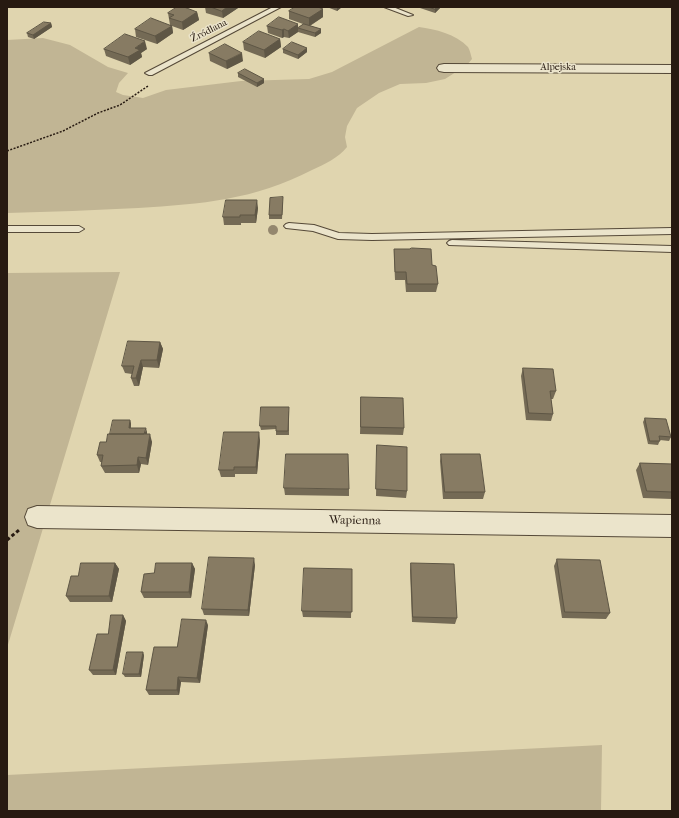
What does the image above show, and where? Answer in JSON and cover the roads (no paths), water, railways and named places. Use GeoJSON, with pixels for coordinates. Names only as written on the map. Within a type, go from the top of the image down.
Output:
{"type":"FeatureCollection","features":[{"type":"Feature","properties":{"kind":"street","name":"Alpejska"},"geometry":{"type":"LineString","coordinates":[[444,68],[672,69]]}},
{"type":"Feature","properties":{"kind":"street","name":"Wapienna"},"geometry":{"type":"LineString","coordinates":[[37,516],[672,526]]}},
{"type":"Feature","properties":{"kind":"lane","name":"Źródlana"},"geometry":{"type":"LineString","coordinates":[[152,72],[278,7]]}},
{"type":"Feature","properties":{"kind":"lane"},"geometry":{"type":"LineString","coordinates":[[387,7],[410,15]]}},
{"type":"Feature","properties":{"kind":"lane"},"geometry":{"type":"LineString","coordinates":[[289,226],[314,228],[338,236],[372,237],[672,231]]}},
{"type":"Feature","properties":{"kind":"lane"},"geometry":{"type":"LineString","coordinates":[[7,229],[80,229]]}},
{"type":"Feature","properties":{"kind":"lane"},"geometry":{"type":"LineString","coordinates":[[452,243],[672,249]]}}]}
